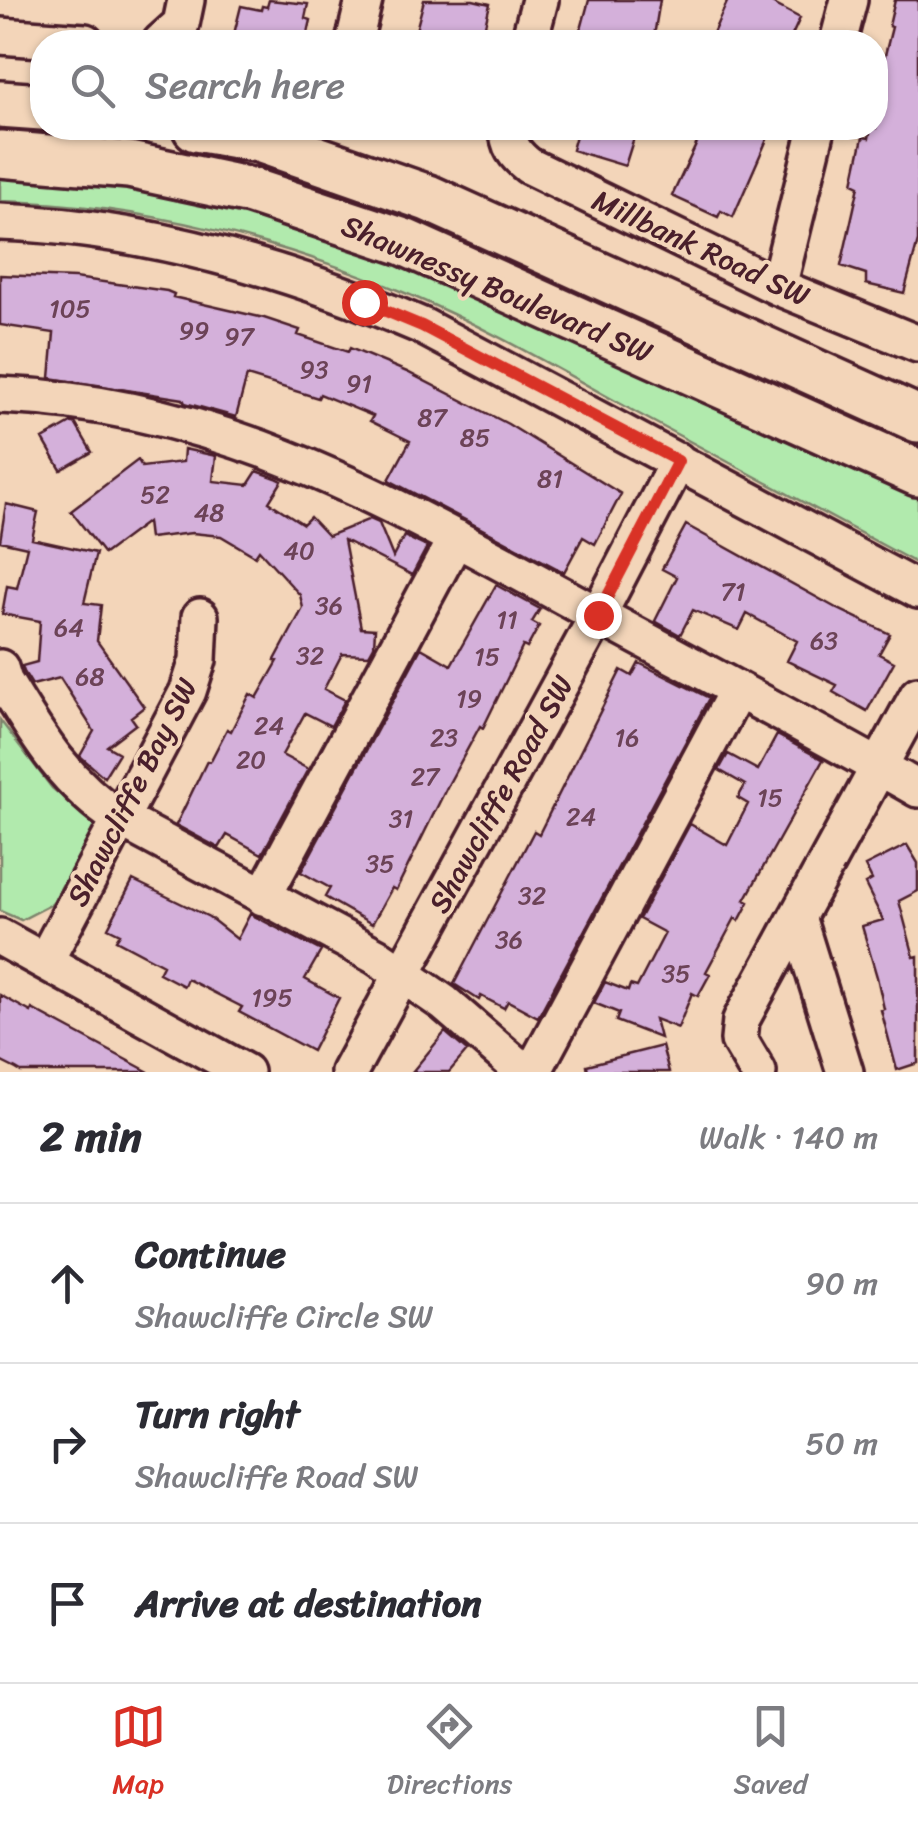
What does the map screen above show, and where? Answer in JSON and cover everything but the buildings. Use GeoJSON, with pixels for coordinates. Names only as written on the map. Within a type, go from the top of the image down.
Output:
{"type":"FeatureCollection","features":[{"type":"Feature","properties":{"kind":"main road"},"geometry":{"type":"LineString","coordinates":[[0,104],[30,107]]}},
{"type":"Feature","properties":{"kind":"main road","name":"Shawnessy Boulevard SW"},"geometry":{"type":"LineString","coordinates":[[262,140],[428,198],[918,419]]}},
{"type":"Feature","properties":{"kind":"main road","name":"Shawnessy Boulevard SW"},"geometry":{"type":"LineString","coordinates":[[0,154],[129,165],[233,187],[404,242],[918,473]]}},
{"type":"Feature","properties":{"kind":"street"},"geometry":{"type":"LineString","coordinates":[[174,30],[180,24],[186,0]]}},
{"type":"Feature","properties":{"kind":"street"},"geometry":{"type":"LineString","coordinates":[[357,30],[364,0]]}},
{"type":"Feature","properties":{"kind":"street"},"geometry":{"type":"LineString","coordinates":[[532,30],[540,0]]}},
{"type":"Feature","properties":{"kind":"street"},"geometry":{"type":"LineString","coordinates":[[841,30],[849,0]]}},
{"type":"Feature","properties":{"kind":"street"},"geometry":{"type":"LineString","coordinates":[[0,36],[30,38]]}},
{"type":"Feature","properties":{"kind":"street","name":"Millbank Road SW"},"geometry":{"type":"LineString","coordinates":[[509,140],[530,166],[778,287],[918,344]]}},
{"type":"Feature","properties":{"kind":"street"},"geometry":{"type":"LineString","coordinates":[[778,287],[814,140]]}},
{"type":"Feature","properties":{"kind":"street"},"geometry":{"type":"LineString","coordinates":[[0,222],[160,243],[294,275],[422,326],[918,590]]}},
{"type":"Feature","properties":{"kind":"street"},"geometry":{"type":"LineString","coordinates":[[0,395],[36,396],[126,410],[223,434],[313,467],[456,538],[918,788]]}},
{"type":"Feature","properties":{"kind":"street","name":"Shawcliffe Road SW"},"geometry":{"type":"LineString","coordinates":[[349,1072],[678,461]]}},
{"type":"Feature","properties":{"kind":"street"},"geometry":{"type":"LineString","coordinates":[[263,896],[456,538]]}},
{"type":"Feature","properties":{"kind":"street","name":"Shawcliffe Bay SW"},"geometry":{"type":"LineString","coordinates":[[46,961],[188,691],[198,660],[200,617]]}},
{"type":"Feature","properties":{"kind":"street"},"geometry":{"type":"LineString","coordinates":[[0,668],[49,754],[89,798],[120,819],[376,956],[444,1003],[524,1072]]}},
{"type":"Feature","properties":{"kind":"street"},"geometry":{"type":"LineString","coordinates":[[532,1072],[738,691]]}},
{"type":"Feature","properties":{"kind":"street"},"geometry":{"type":"LineString","coordinates":[[758,1072],[739,1040],[741,1020],[918,696]]}},
{"type":"Feature","properties":{"kind":"street"},"geometry":{"type":"LineString","coordinates":[[798,918],[845,1072]]}},
{"type":"Feature","properties":{"kind":"street"},"geometry":{"type":"LineString","coordinates":[[0,937],[246,1072]]}},
{"type":"Feature","properties":{"kind":"green space"},"geometry":{"type":"Polygon","coordinates":[[[0,171],[100,180],[243,206],[325,231],[918,490],[918,564],[497,336],[410,295],[312,258],[210,229],[105,209],[0,201],[0,171]]]}},
{"type":"Feature","properties":{"kind":"green space"},"geometry":{"type":"Polygon","coordinates":[[[0,720],[52,788],[96,824],[52,904],[21,920],[0,911],[0,720]]]}},
{"type":"Feature","properties":{"kind":"route"},"geometry":{"type":"LineString","coordinates":[[364,302],[422,326],[678,461],[598,615]]}}]}
